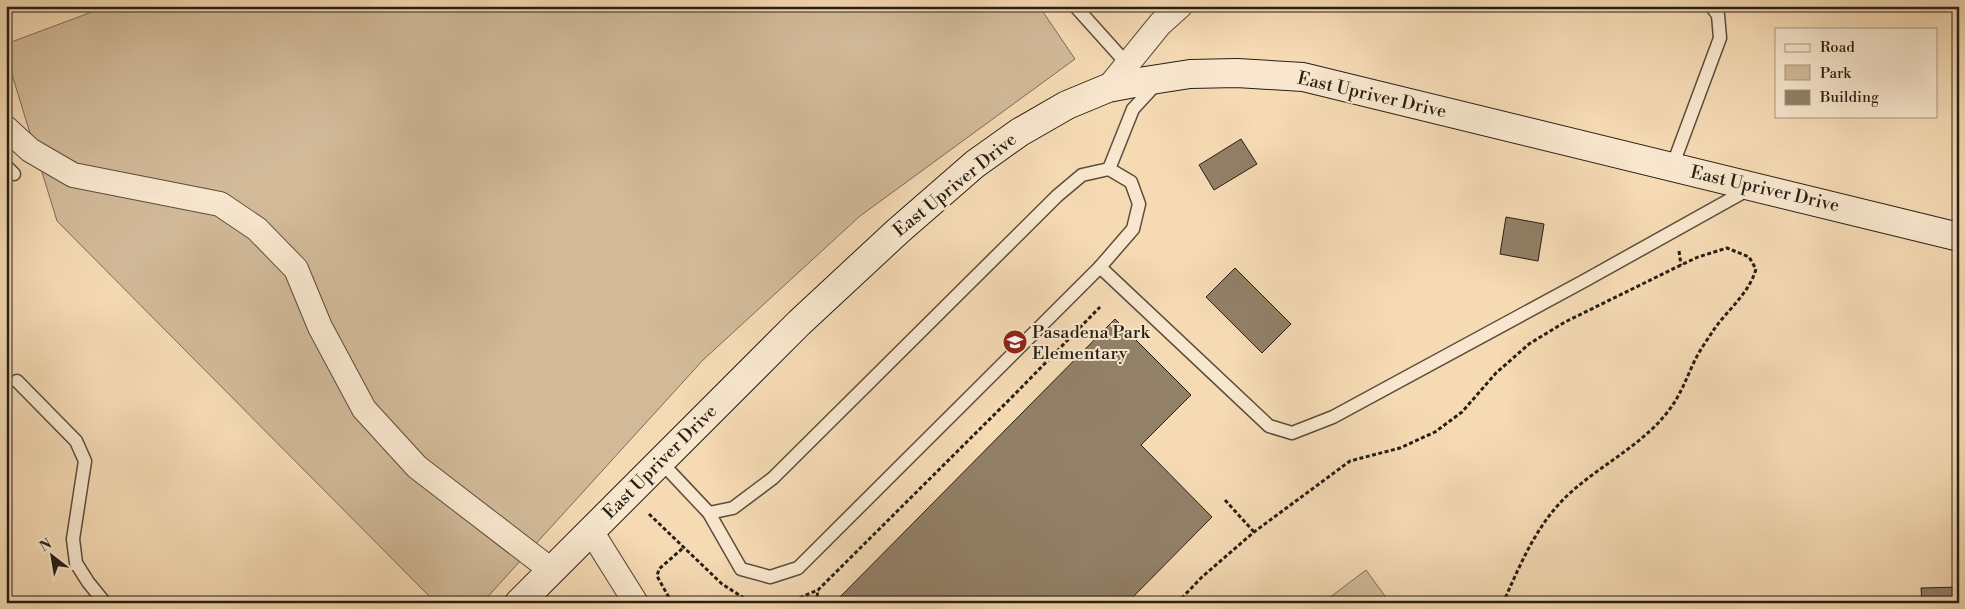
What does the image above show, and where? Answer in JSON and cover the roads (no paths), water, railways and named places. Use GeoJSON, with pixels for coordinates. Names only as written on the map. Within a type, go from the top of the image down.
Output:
{"type":"FeatureCollection","features":[{"type":"Feature","properties":{"kind":"main road","name":"East Upriver Drive"},"geometry":{"type":"LineString","coordinates":[[519,603],[799,323],[898,231],[975,164],[1020,132],[1059,109],[1108,88],[1190,74],[1237,73],[1303,77],[1959,237]]}},
{"type":"Feature","properties":{"kind":"street"},"geometry":{"type":"LineString","coordinates":[[1108,88],[1160,24],[1180,6]]}},
{"type":"Feature","properties":{"kind":"street"},"geometry":{"type":"LineString","coordinates":[[6,128],[30,150],[74,175],[220,204],[257,229],[296,269],[320,327],[364,409],[417,467],[551,570]]}},
{"type":"Feature","properties":{"kind":"street"},"geometry":{"type":"LineString","coordinates":[[591,531],[636,603]]}},
{"type":"Feature","properties":{"kind":"lane"},"geometry":{"type":"LineString","coordinates":[[1075,6],[1128,65]]}},
{"type":"Feature","properties":{"kind":"lane"},"geometry":{"type":"LineString","coordinates":[[1672,167],[1720,38],[1718,15],[1711,6]]}},
{"type":"Feature","properties":{"kind":"lane"},"geometry":{"type":"LineString","coordinates":[[1109,169],[1133,109],[1162,78]]}},
{"type":"Feature","properties":{"kind":"lane"},"geometry":{"type":"LineString","coordinates":[[660,461],[709,513],[741,569],[770,577],[798,568],[1100,267],[1133,229],[1139,204],[1131,182],[1109,169],[1082,175],[1057,196],[773,478],[733,508],[709,513]]}},
{"type":"Feature","properties":{"kind":"lane"},"geometry":{"type":"LineString","coordinates":[[1100,267],[1269,426],[1292,433],[1333,417],[1584,281],[1753,186]]}},
{"type":"Feature","properties":{"kind":"lane"},"geometry":{"type":"LineString","coordinates":[[17,381],[76,441],[85,461],[73,539],[76,563],[105,603]]}},
{"type":"Feature","properties":{"kind":"place","name":"Pasadena Park Elementary"},"geometry":{"type":"Point","coordinates":[1015,342]}}]}
